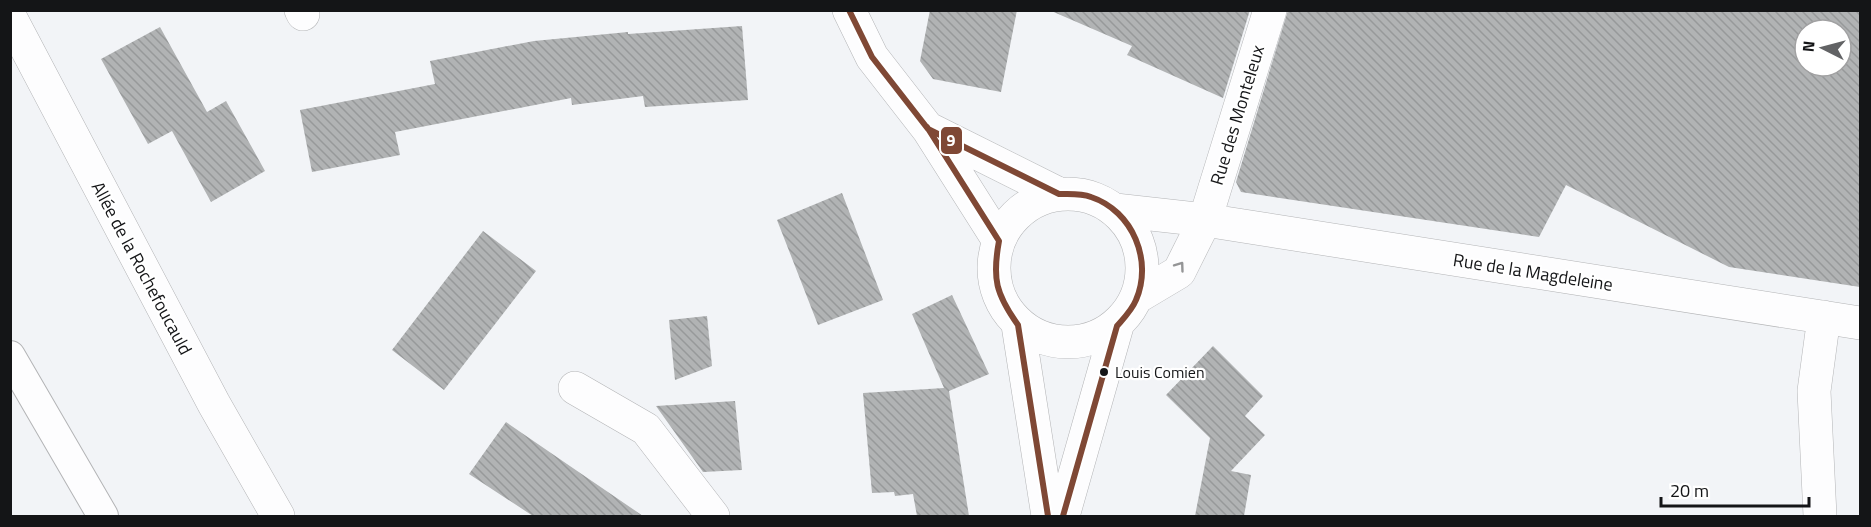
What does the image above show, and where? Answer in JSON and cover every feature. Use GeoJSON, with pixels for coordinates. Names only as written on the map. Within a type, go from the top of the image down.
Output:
{"type":"FeatureCollection","features":[{"type":"Feature","properties":{"kind":"street"},"geometry":{"type":"LineString","coordinates":[[11,17],[23,10]]}},
{"type":"Feature","properties":{"kind":"street"},"geometry":{"type":"LineString","coordinates":[[849,10],[872,57],[928,129],[999,241]]}},
{"type":"Feature","properties":{"kind":"street","name":"Rue des Monteleux"},"geometry":{"type":"LineString","coordinates":[[1137,297],[1179,272],[1205,220],[1270,10]]}},
{"type":"Feature","properties":{"kind":"street","name":"Allée de la Rochefoucauld"},"geometry":{"type":"LineString","coordinates":[[11,17],[214,404],[278,516]]}},
{"type":"Feature","properties":{"kind":"street"},"geometry":{"type":"LineString","coordinates":[[928,129],[1059,194]]}},
{"type":"Feature","properties":{"kind":"street"},"geometry":{"type":"LineString","coordinates":[[1059,194],[1079,194],[1098,200],[1115,210],[1135,234],[1143,266],[1137,297],[1129,313],[1117,326],[1085,342],[1049,342],[1018,325],[1000,300],[993,270],[999,241],[1012,218],[1033,202],[1059,194]]}},
{"type":"Feature","properties":{"kind":"street","name":"Rue de la Magdeleine"},"geometry":{"type":"LineString","coordinates":[[1115,210],[1205,220],[1860,323]]}},
{"type":"Feature","properties":{"kind":"street"},"geometry":{"type":"LineString","coordinates":[[1820,516],[1814,391],[1824,317]]}},
{"type":"Feature","properties":{"kind":"street"},"geometry":{"type":"LineString","coordinates":[[1018,325],[1048,516]]}},
{"type":"Feature","properties":{"kind":"street"},"geometry":{"type":"LineString","coordinates":[[1063,516],[1117,326]]}},
{"type":"Feature","properties":{"kind":"street"},"geometry":{"type":"LineString","coordinates":[[575,388],[646,429],[713,516]]}},
{"type":"Feature","properties":{"kind":"lane"},"geometry":{"type":"LineString","coordinates":[[10,356],[103,516]]}},
{"type":"Feature","properties":{"kind":"building"},"geometry":{"type":"Polygon","coordinates":[[[930,10],[1017,10],[1001,92],[933,79],[920,61],[930,10]]]}},
{"type":"Feature","properties":{"kind":"building"},"geometry":{"type":"Polygon","coordinates":[[[1049,10],[1250,10],[1223,98],[1127,55],[1132,46],[1049,10]]]}},
{"type":"Feature","properties":{"kind":"building"},"geometry":{"type":"Polygon","coordinates":[[[1288,10],[1860,10],[1860,287],[1729,267],[1566,185],[1539,237],[1241,192],[1236,182],[1288,10]]]}},
{"type":"Feature","properties":{"kind":"building"},"geometry":{"type":"Polygon","coordinates":[[[742,26],[748,100],[645,107],[643,96],[572,105],[571,98],[395,132],[400,155],[312,172],[300,110],[435,84],[430,61],[534,41],[628,32],[628,34],[742,26]]]}},
{"type":"Feature","properties":{"kind":"building"},"geometry":{"type":"Polygon","coordinates":[[[160,27],[207,112],[226,101],[265,171],[211,202],[172,131],[148,144],[101,59],[160,27]]]}},
{"type":"Feature","properties":{"kind":"building"},"geometry":{"type":"Polygon","coordinates":[[[842,193],[883,300],[818,325],[777,220],[842,193]]]}},
{"type":"Feature","properties":{"kind":"building"},"geometry":{"type":"Polygon","coordinates":[[[483,231],[536,271],[444,390],[392,350],[483,231]]]}},
{"type":"Feature","properties":{"kind":"building"},"geometry":{"type":"Polygon","coordinates":[[[952,295],[989,374],[949,391],[969,516],[917,516],[913,494],[895,496],[894,492],[872,493],[863,393],[944,388],[912,314],[952,295]]]}},
{"type":"Feature","properties":{"kind":"building"},"geometry":{"type":"Polygon","coordinates":[[[707,316],[712,366],[675,380],[669,320],[707,316]]]}},
{"type":"Feature","properties":{"kind":"building"},"geometry":{"type":"Polygon","coordinates":[[[1213,346],[1263,396],[1245,416],[1265,435],[1231,471],[1251,475],[1244,516],[1195,516],[1210,438],[1166,395],[1213,346]]]}},
{"type":"Feature","properties":{"kind":"building"},"geometry":{"type":"Polygon","coordinates":[[[735,401],[742,470],[703,472],[656,406],[735,401]]]}},
{"type":"Feature","properties":{"kind":"building"},"geometry":{"type":"Polygon","coordinates":[[[506,422],[643,516],[533,516],[469,474],[506,422]]]}},
{"type":"Feature","properties":{"kind":"transit line","name":"9"},"geometry":{"type":"LineString","coordinates":[[849,10],[872,57],[928,129],[1059,194],[1083,195],[1106,204],[1128,225],[1136,239],[1142,269],[1141,285],[1128,314],[1117,326],[1063,516]]}},
{"type":"Feature","properties":{"kind":"transit line","name":"9"},"geometry":{"type":"LineString","coordinates":[[927,127],[999,241],[996,276],[1000,295],[1018,325],[1048,516]]}},
{"type":"Feature","properties":{"kind":"place","name":"Louis Comien"},"geometry":{"type":"Point","coordinates":[1104,372]}}]}
